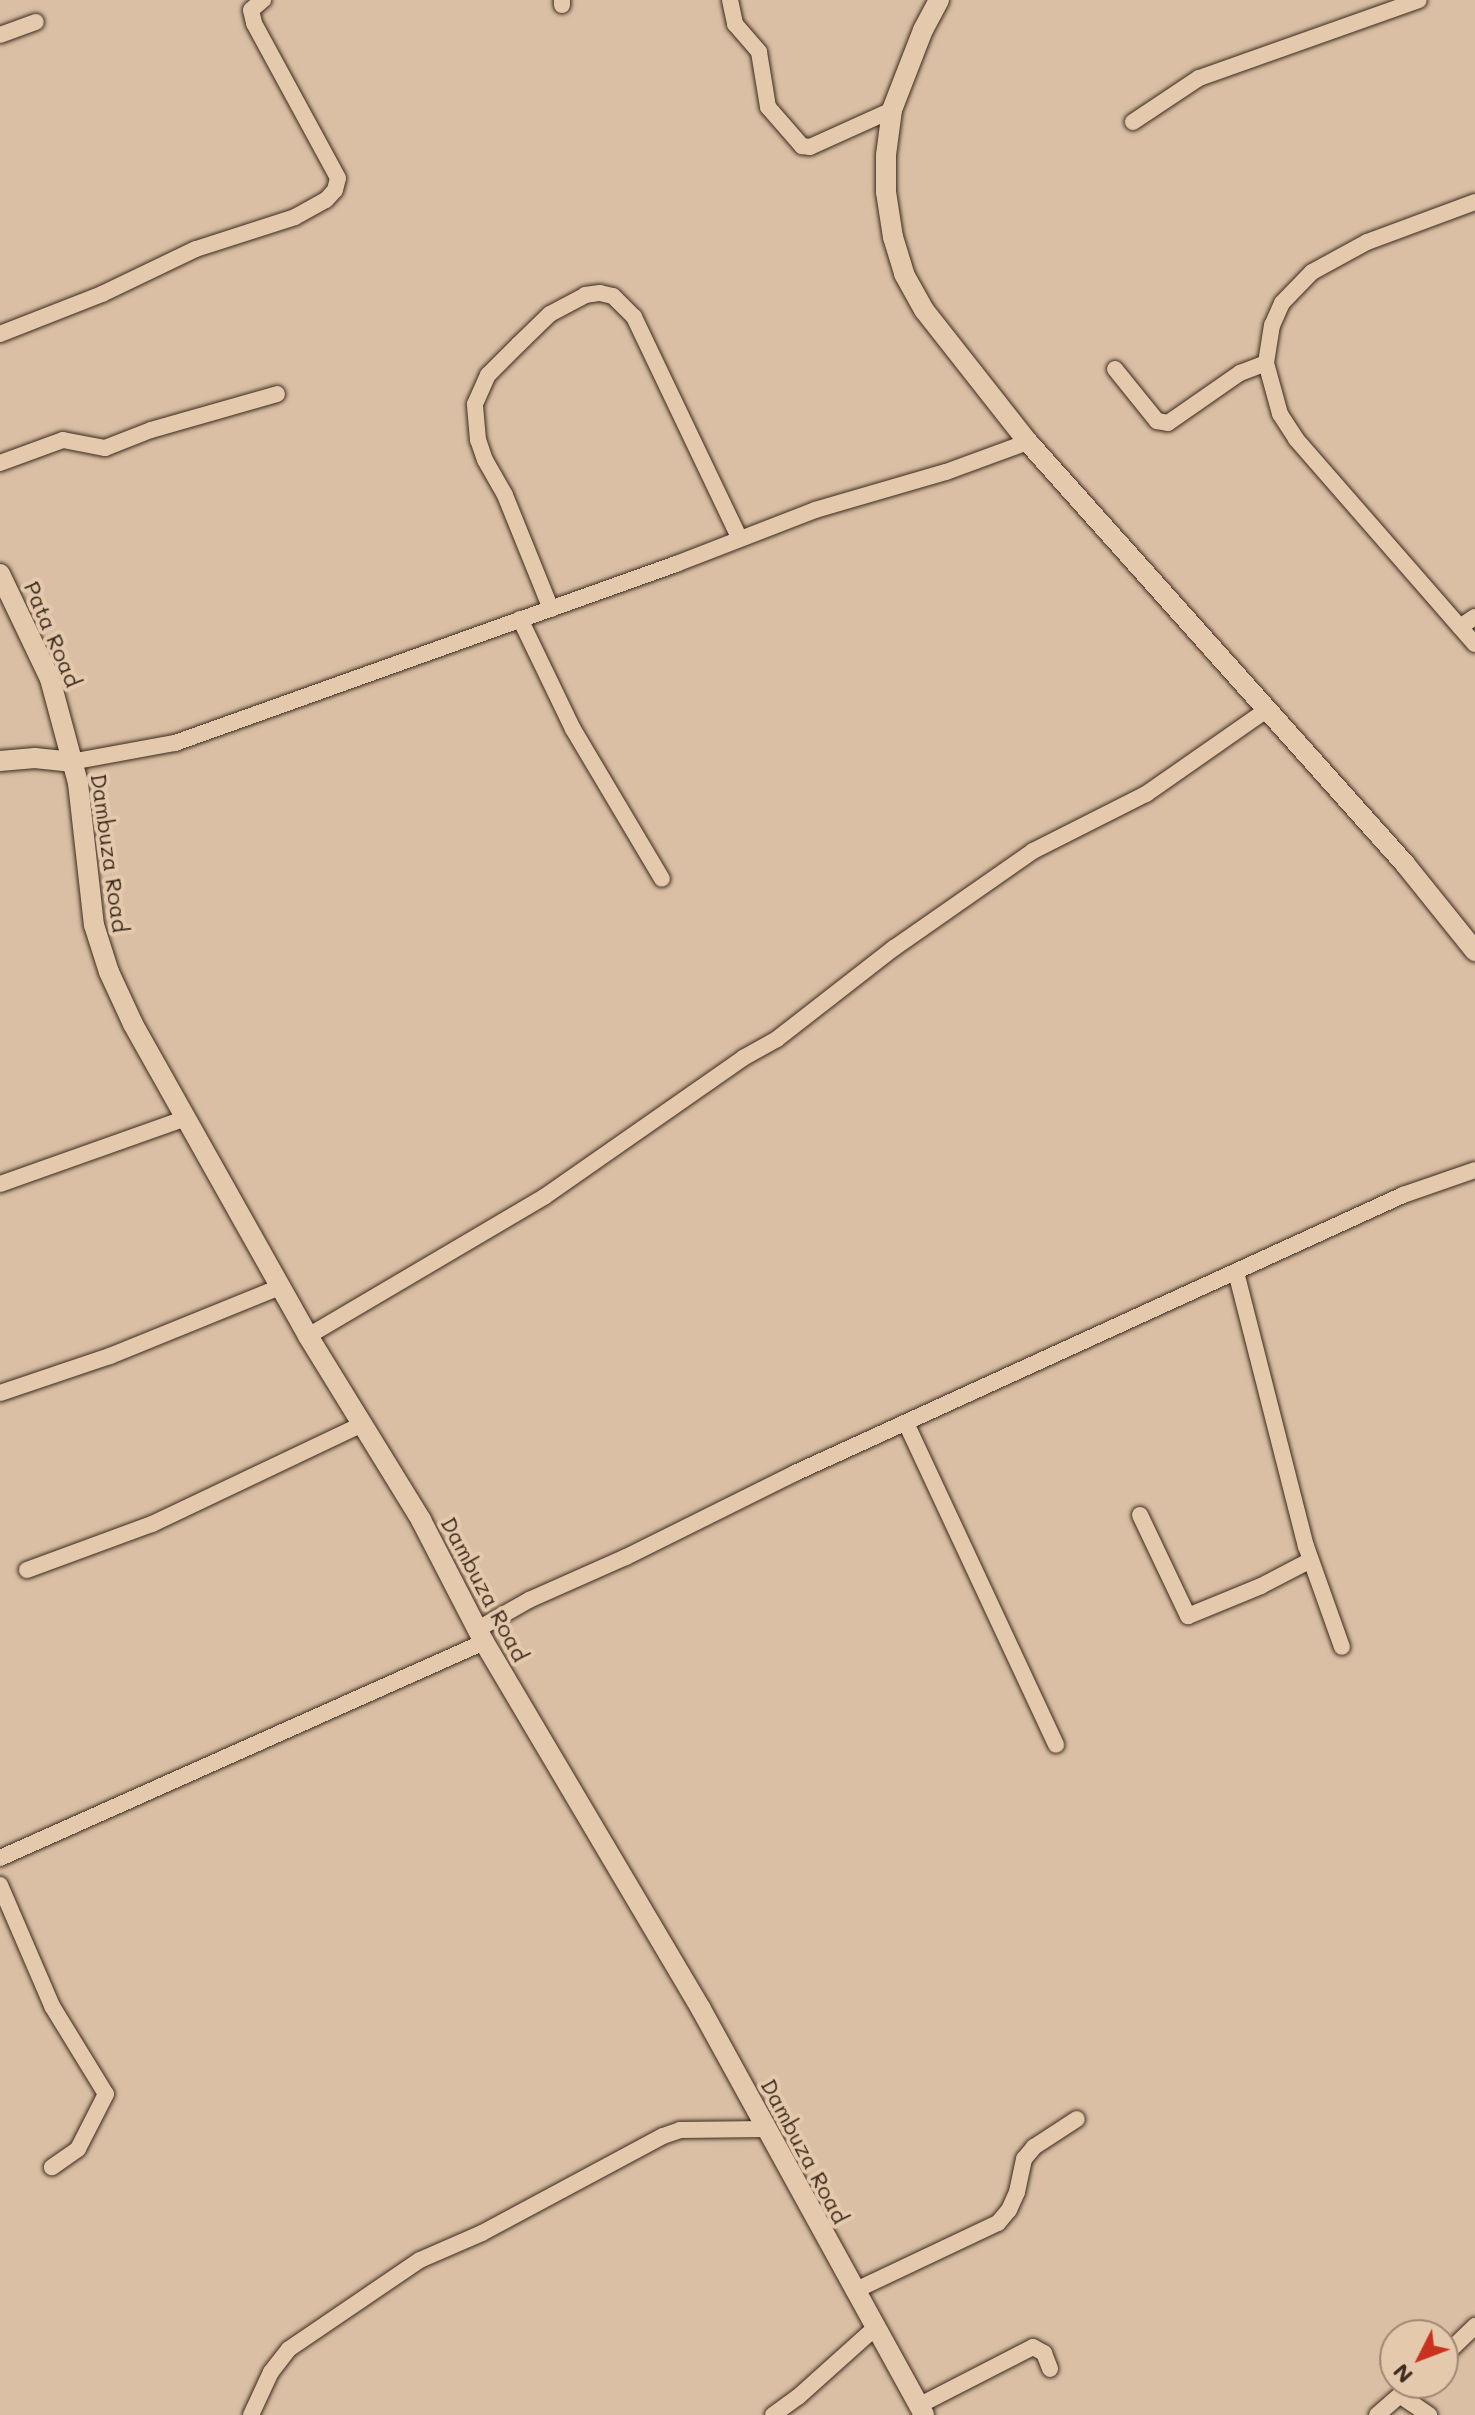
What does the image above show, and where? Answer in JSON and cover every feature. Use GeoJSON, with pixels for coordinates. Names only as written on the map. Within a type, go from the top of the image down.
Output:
{"type":"FeatureCollection","features":[{"type":"Feature","properties":{"kind":"street"},"geometry":{"type":"LineString","coordinates":[[0,334],[102,294],[196,249],[295,217],[326,200],[335,190],[338,178],[254,23],[251,10],[263,0]]}},
{"type":"Feature","properties":{"kind":"street"},"geometry":{"type":"LineString","coordinates":[[730,0],[735,24],[759,52],[768,107],[802,146],[810,147],[892,110]]}},
{"type":"Feature","properties":{"kind":"street"},"geometry":{"type":"LineString","coordinates":[[939,0],[923,30],[892,110],[886,192],[893,237],[904,274],[940,335],[1028,442],[1265,711],[1405,864],[1475,951]]}},
{"type":"Feature","properties":{"kind":"street"},"geometry":{"type":"LineString","coordinates":[[1133,122],[1199,78],[1419,0]]}},
{"type":"Feature","properties":{"kind":"street"},"geometry":{"type":"LineString","coordinates":[[0,35],[36,22]]}},
{"type":"Feature","properties":{"kind":"street"},"geometry":{"type":"LineString","coordinates":[[1475,202],[1367,242],[1312,272],[1282,303],[1272,325],[1266,363],[1280,414],[1296,439],[1475,644]]}},
{"type":"Feature","properties":{"kind":"street"},"geometry":{"type":"LineString","coordinates":[[551,609],[505,495],[485,460],[478,440],[475,404],[488,375],[519,344],[550,314],[585,295],[600,293],[613,296],[634,317],[739,537]]}},
{"type":"Feature","properties":{"kind":"street"},"geometry":{"type":"LineString","coordinates":[[1115,369],[1157,421],[1168,423],[1240,373],[1266,363]]}},
{"type":"Feature","properties":{"kind":"street"},"geometry":{"type":"LineString","coordinates":[[0,463],[63,440],[105,448],[151,430],[277,394]]}},
{"type":"Feature","properties":{"kind":"street"},"geometry":{"type":"LineString","coordinates":[[0,761],[35,758],[71,762],[175,743],[551,609],[739,537],[865,494],[969,464],[1028,442]]}},
{"type":"Feature","properties":{"kind":"street","name":"Pata Road"},"geometry":{"type":"LineString","coordinates":[[0,574],[50,679],[71,762]]}},
{"type":"Feature","properties":{"kind":"street"},"geometry":{"type":"LineString","coordinates":[[1460,627],[1475,617]]}},
{"type":"Feature","properties":{"kind":"street"},"geometry":{"type":"LineString","coordinates":[[520,619],[573,729],[662,879]]}},
{"type":"Feature","properties":{"kind":"street"},"geometry":{"type":"LineString","coordinates":[[308,1336],[557,1189],[743,1058],[777,1039],[902,942],[1033,851],[1146,794],[1265,711]]}},
{"type":"Feature","properties":{"kind":"street","name":"Dambuza Road"},"geometry":{"type":"LineString","coordinates":[[71,762],[78,783],[98,943],[133,1024],[308,1336],[421,1520],[481,1636],[701,2009],[921,2410]]}},
{"type":"Feature","properties":{"kind":"street"},"geometry":{"type":"LineString","coordinates":[[0,1184],[186,1118]]}},
{"type":"Feature","properties":{"kind":"street"},"geometry":{"type":"LineString","coordinates":[[0,1858],[481,1636],[529,1600],[906,1423],[1403,1195],[1475,1170]]}},
{"type":"Feature","properties":{"kind":"street"},"geometry":{"type":"LineString","coordinates":[[1236,1272],[1311,1560],[1342,1647]]}},
{"type":"Feature","properties":{"kind":"street"},"geometry":{"type":"LineString","coordinates":[[0,1393],[110,1356],[280,1287]]}},
{"type":"Feature","properties":{"kind":"street"},"geometry":{"type":"LineString","coordinates":[[906,1423],[1056,1745]]}},
{"type":"Feature","properties":{"kind":"street"},"geometry":{"type":"LineString","coordinates":[[27,1570],[152,1524],[363,1424]]}},
{"type":"Feature","properties":{"kind":"street"},"geometry":{"type":"LineString","coordinates":[[1140,1515],[1188,1616],[1261,1586],[1311,1560]]}},
{"type":"Feature","properties":{"kind":"street"},"geometry":{"type":"LineString","coordinates":[[0,1885],[52,2006],[106,2094],[78,2149],[52,2167]]}},
{"type":"Feature","properties":{"kind":"street"},"geometry":{"type":"LineString","coordinates":[[854,2291],[998,2223],[1009,2210],[1017,2192],[1024,2159],[1034,2147],[1077,2119]]}},
{"type":"Feature","properties":{"kind":"street"},"geometry":{"type":"LineString","coordinates":[[251,2415],[271,2372],[289,2349],[420,2260],[482,2233],[663,2136],[680,2130],[765,2129]]}},
{"type":"Feature","properties":{"kind":"street"},"geometry":{"type":"LineString","coordinates":[[1459,2342],[1475,2326]]}},
{"type":"Feature","properties":{"kind":"street"},"geometry":{"type":"LineString","coordinates":[[773,2415],[798,2397],[875,2328]]}},
{"type":"Feature","properties":{"kind":"street"},"geometry":{"type":"LineString","coordinates":[[921,2410],[1033,2347],[1044,2353],[1050,2369]]}},
{"type":"Feature","properties":{"kind":"street"},"geometry":{"type":"LineString","coordinates":[[1377,2415],[1397,2399]]}},
{"type":"Feature","properties":{"kind":"street"},"geometry":{"type":"LineString","coordinates":[[1405,2399],[1429,2415]]}}]}
